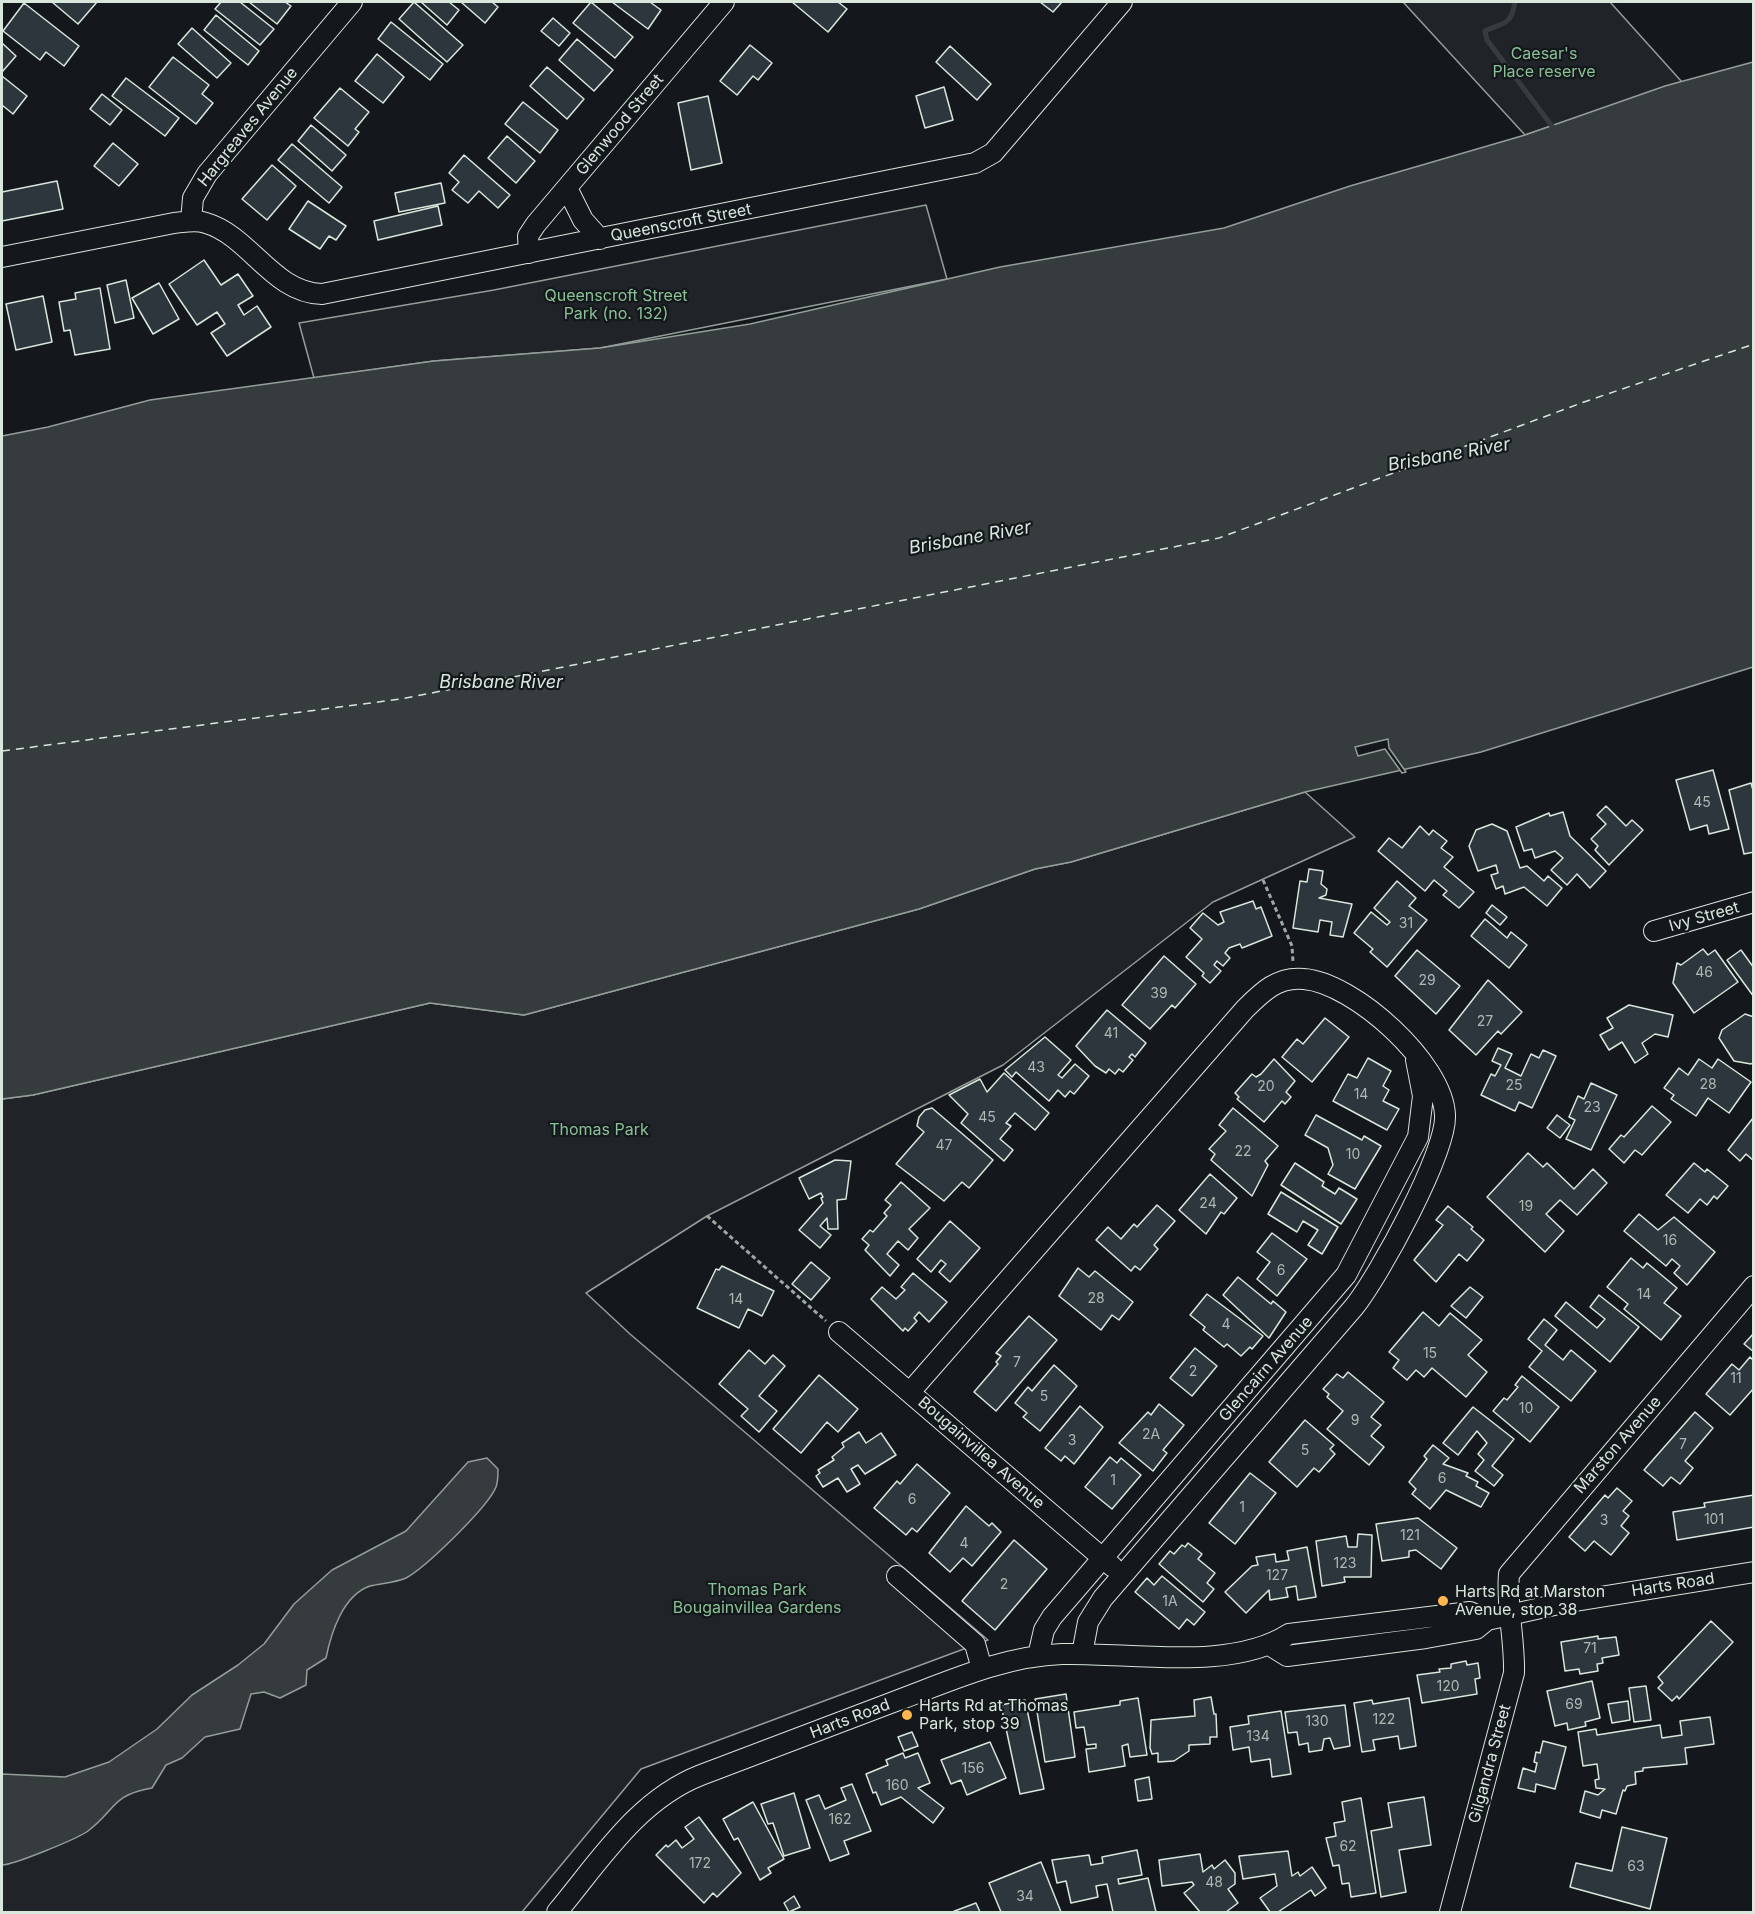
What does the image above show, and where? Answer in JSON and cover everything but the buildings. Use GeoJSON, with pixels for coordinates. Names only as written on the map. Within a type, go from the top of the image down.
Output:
{"type":"FeatureCollection","features":[{"type":"Feature","properties":{"kind":"street","name":"Hargreaves Avenue"},"geometry":{"type":"LineString","coordinates":[[191,221],[192,202],[207,174],[352,2]]}},
{"type":"Feature","properties":{"kind":"street","name":"Glenwood Street"},"geometry":{"type":"LineString","coordinates":[[529,253],[528,235],[724,2]]}},
{"type":"Feature","properties":{"kind":"street","name":"Queenscroft Street"},"geometry":{"type":"LineString","coordinates":[[191,221],[208,223],[223,231],[290,285],[311,293],[343,291],[981,161],[998,148],[1122,2]]}},
{"type":"Feature","properties":{"kind":"street"},"geometry":{"type":"LineString","coordinates":[[567,188],[583,220],[600,239]]}},
{"type":"Feature","properties":{"kind":"street"},"geometry":{"type":"LineString","coordinates":[[2,258],[191,221]]}},
{"type":"Feature","properties":{"kind":"street","name":"Ivy Street"},"geometry":{"type":"LineString","coordinates":[[1654,931],[1754,902]]}},
{"type":"Feature","properties":{"kind":"street","name":"Glencairn Avenue"},"geometry":{"type":"LineString","coordinates":[[910,1392],[1245,1009],[1269,986],[1292,979],[1305,979],[1341,990],[1385,1023],[1411,1049],[1431,1074],[1442,1097],[1445,1116],[1444,1132],[1437,1157],[1372,1281],[1354,1307],[1122,1575],[1089,1619],[1082,1654]]}},
{"type":"Feature","properties":{"kind":"street","name":"Glencairn Avenue"},"geometry":{"type":"LineString","coordinates":[[1038,1656],[1048,1624],[1346,1275],[1418,1137],[1423,1096],[1419,1072],[1411,1049]]}},
{"type":"Feature","properties":{"kind":"street","name":"Marston Avenue"},"geometry":{"type":"LineString","coordinates":[[1511,1614],[1507,1589],[1509,1574],[1516,1563],[1754,1286]]}},
{"type":"Feature","properties":{"kind":"street","name":"Bougainvillea Avenue"},"geometry":{"type":"LineString","coordinates":[[832,1326],[1122,1575]]}},
{"type":"Feature","properties":{"kind":"street","name":"Harts Road"},"geometry":{"type":"LineString","coordinates":[[557,1912],[635,1820],[656,1799],[674,1787],[982,1669],[1038,1656],[1082,1654],[1189,1658],[1271,1646],[1287,1656],[1476,1629],[1487,1620],[1563,1603],[1754,1572]]}},
{"type":"Feature","properties":{"kind":"street"},"geometry":{"type":"LineString","coordinates":[[897,1576],[975,1644],[982,1669]]}},
{"type":"Feature","properties":{"kind":"street","name":"Gilgandra Street"},"geometry":{"type":"LineString","coordinates":[[1450,1912],[1514,1673],[1511,1614]]}},
{"type":"Feature","properties":{"kind":"path"},"geometry":{"type":"LineString","coordinates":[[1263,880],[1292,946],[1292,970]]}},
{"type":"Feature","properties":{"kind":"path"},"geometry":{"type":"LineString","coordinates":[[707,1216],[832,1326]]}},
{"type":"Feature","properties":{"kind":"green space","name":"Caesar's Place reserve"},"geometry":{"type":"Polygon","coordinates":[[[1403,2],[1610,2],[1682,82],[1525,135],[1403,2]]]}},
{"type":"Feature","properties":{"kind":"green space","name":"Queenscroft Street Park (no. 132)"},"geometry":{"type":"Polygon","coordinates":[[[926,205],[947,279],[600,348],[434,361],[314,378],[299,323],[494,290],[926,205]]]}},
{"type":"Feature","properties":{"kind":"green space"},"geometry":{"type":"Polygon","coordinates":[[[1305,792],[1355,837],[1213,902],[1003,1065],[707,1216],[586,1293],[630,1334],[988,1640],[641,1769],[522,1912],[2,1912],[2,1099],[33,1095],[430,1003],[524,1015],[919,909],[1035,869],[1071,862],[1305,792]]]}},
{"type":"Feature","properties":{"kind":"water","name":"Brisbane River"},"geometry":{"type":"Polygon","coordinates":[[[1753,62],[1753,667],[1481,752],[1305,792],[1071,862],[1035,869],[919,909],[524,1015],[430,1003],[33,1095],[2,1099],[2,436],[48,427],[150,400],[434,361],[600,348],[750,324],[1000,267],[1224,228],[1350,186],[1525,135],[1665,86],[1753,62]]]}},
{"type":"Feature","properties":{"kind":"water"},"geometry":{"type":"Polygon","coordinates":[[[487,1458],[498,1469],[498,1480],[491,1496],[455,1536],[415,1572],[402,1580],[370,1586],[352,1598],[335,1627],[326,1658],[307,1670],[306,1685],[280,1698],[264,1692],[251,1694],[240,1729],[205,1737],[182,1758],[166,1765],[152,1788],[121,1799],[82,1835],[2,1865],[2,1774],[65,1777],[109,1762],[157,1729],[192,1695],[238,1665],[264,1644],[294,1604],[332,1570],[406,1531],[468,1462],[487,1458]]]}},
{"type":"Feature","properties":{"kind":"pier"},"geometry":{"type":"Polygon","coordinates":[[[1388,739],[1389,748],[1406,772],[1402,773],[1385,749],[1358,756],[1355,747],[1388,739]]]}},
{"type":"Feature","properties":{"kind":"waterway"},"geometry":{"type":"LineString","coordinates":[[1515,2],[1506,22],[1485,31],[1487,40],[1555,130]]}},
{"type":"Feature","properties":{"kind":"ferry route"},"geometry":{"type":"LineString","coordinates":[[2,751],[401,699],[1219,538],[1584,402],[1754,344]]}},
{"type":"Feature","properties":{"kind":"place","name":"Harts Rd at Marston Avenue, stop 38"},"geometry":{"type":"Point","coordinates":[1443,1601]}},
{"type":"Feature","properties":{"kind":"place","name":"Harts Rd at Thomas Park, stop 39"},"geometry":{"type":"Point","coordinates":[907,1715]}},
{"type":"Feature","properties":{"kind":"park label","name":"Thomas Park"},"geometry":{"type":"Point","coordinates":[599,1130]}},
{"type":"Feature","properties":{"kind":"park label","name":"Thomas Park Bougainvillea Gardens"},"geometry":{"type":"Point","coordinates":[757,1599]}}]}
